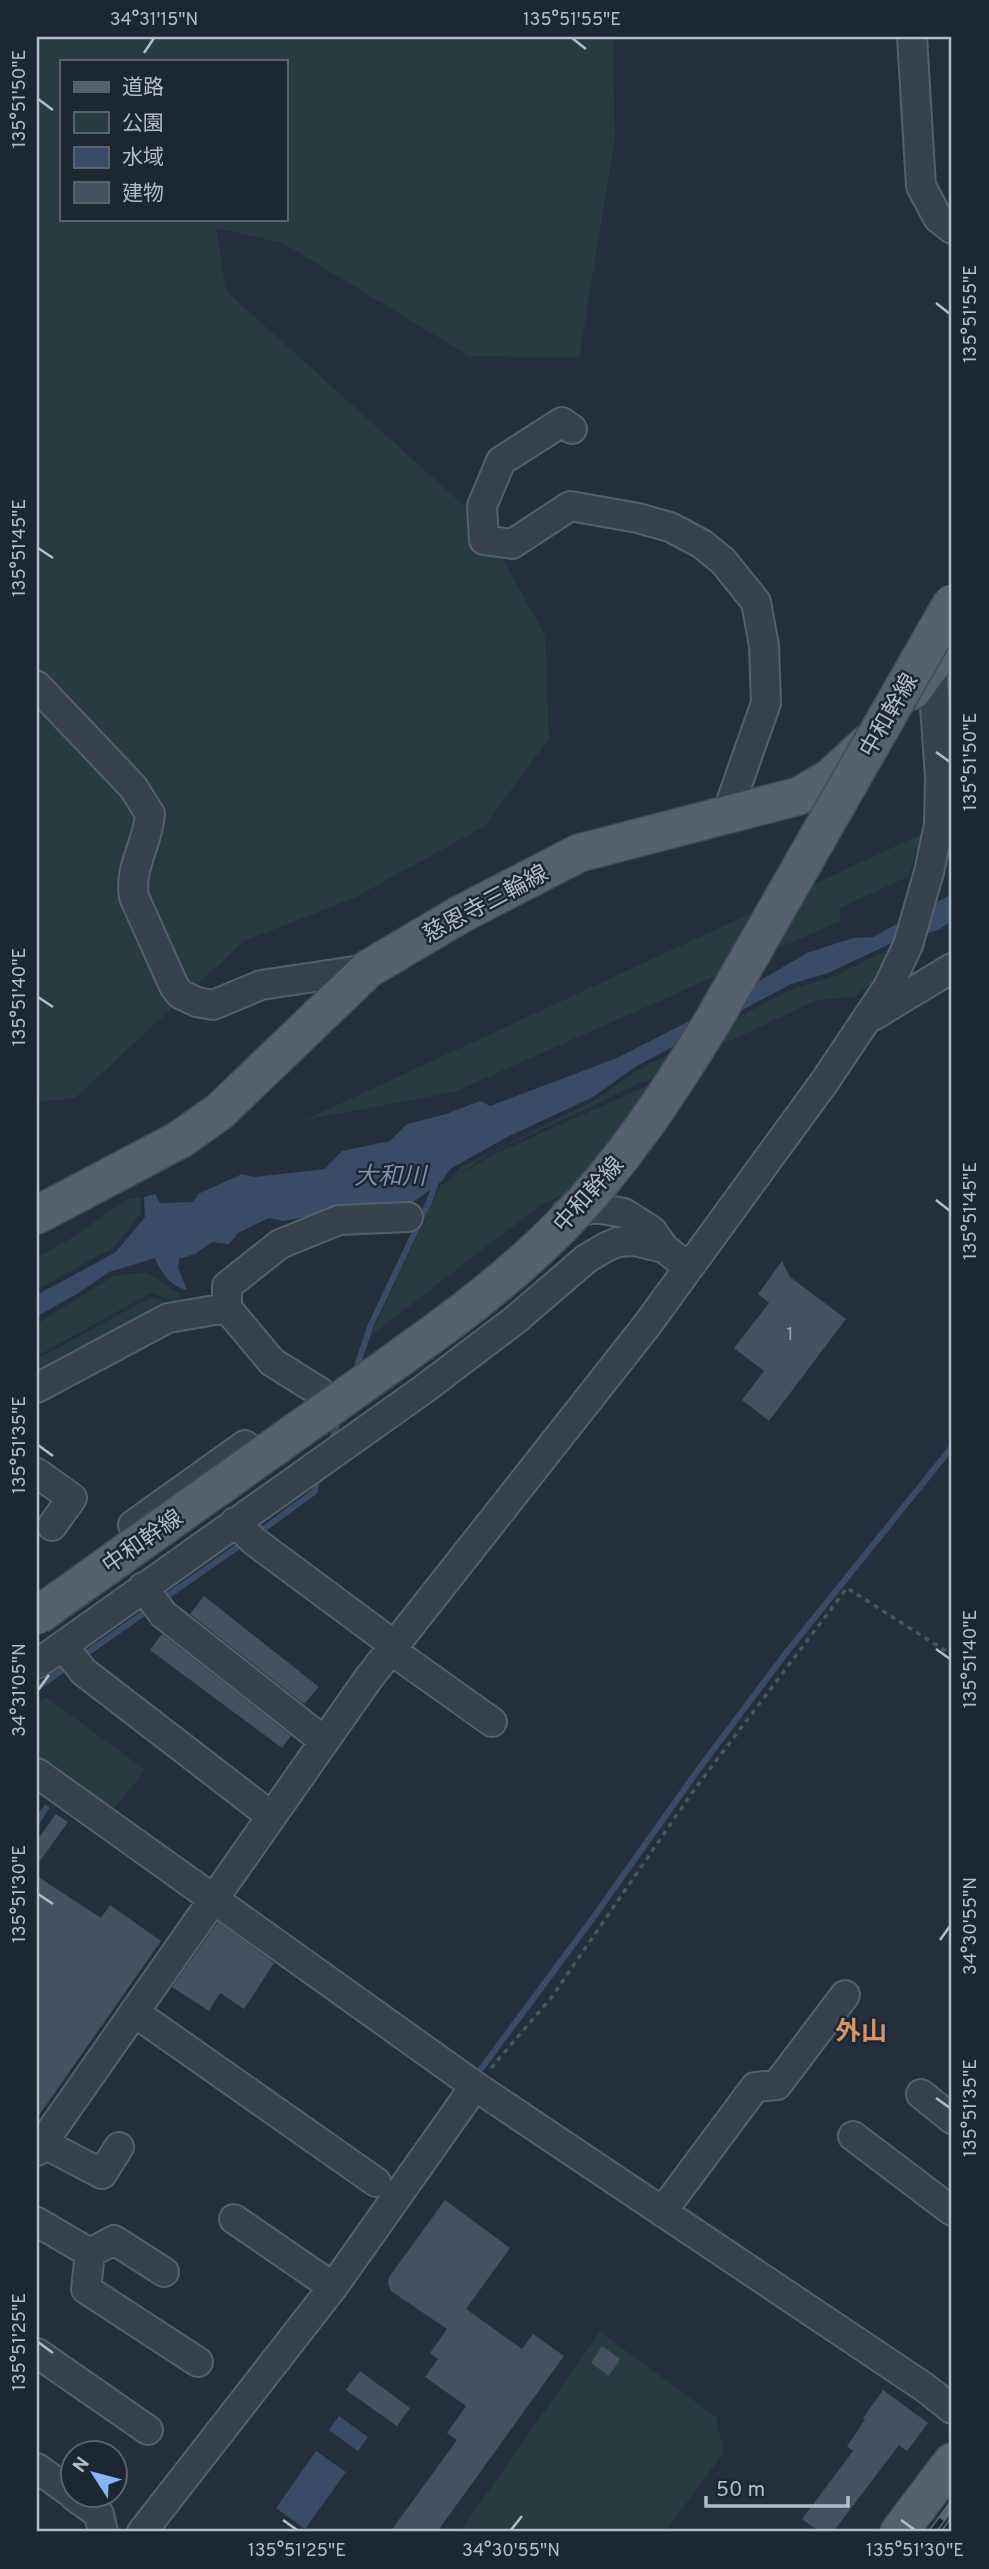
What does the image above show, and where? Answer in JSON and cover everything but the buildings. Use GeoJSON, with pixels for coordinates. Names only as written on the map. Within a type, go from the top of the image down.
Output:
{"type":"FeatureCollection","features":[{"type":"Feature","properties":{"kind":"main road","name":"中和幹線"},"geometry":{"type":"LineString","coordinates":[[37,1616],[442,1327],[513,1270],[563,1224],[600,1184],[641,1132],[678,1077],[764,934],[952,603]]}},
{"type":"Feature","properties":{"kind":"main road","name":"慈恩寺三輪線"},"geometry":{"type":"LineString","coordinates":[[37,1215],[178,1140],[219,1112],[368,969],[461,914],[579,853],[799,796],[830,778],[864,747],[902,706],[945,652]]}},
{"type":"Feature","properties":{"kind":"main road","name":"中和幹線"},"geometry":{"type":"LineString","coordinates":[[50,1644],[458,1343],[528,1287],[580,1238],[628,1187],[700,1085],[945,652]]}},
{"type":"Feature","properties":{"kind":"main road"},"geometry":{"type":"LineString","coordinates":[[900,2532],[952,2462]]}},
{"type":"Feature","properties":{"kind":"street"},"geometry":{"type":"LineString","coordinates":[[912,37],[921,186],[937,218],[952,229]]}},
{"type":"Feature","properties":{"kind":"street"},"geometry":{"type":"LineString","coordinates":[[572,429],[562,422],[500,461],[482,506],[484,540],[512,544],[570,506],[638,518],[670,527],[702,544],[723,561],[756,602],[764,646],[766,704],[726,816]]}},
{"type":"Feature","properties":{"kind":"street"},"geometry":{"type":"LineString","coordinates":[[119,2147],[102,2174],[40,2147],[324,1741],[392,1648],[647,1325],[825,1081],[888,987],[908,944],[945,820],[940,777],[945,652],[952,593]]}},
{"type":"Feature","properties":{"kind":"street"},"geometry":{"type":"LineString","coordinates":[[37,686],[134,787],[147,807],[150,814],[149,827],[134,866],[134,897],[180,994],[197,1002],[213,1004],[261,985],[368,969]]}},
{"type":"Feature","properties":{"kind":"street"},"geometry":{"type":"LineString","coordinates":[[867,1019],[952,968]]}},
{"type":"Feature","properties":{"kind":"street"},"geometry":{"type":"LineString","coordinates":[[37,1595],[479,1278],[546,1219],[595,1208],[624,1213],[652,1231],[664,1248],[688,1267]]}},
{"type":"Feature","properties":{"kind":"street"},"geometry":{"type":"LineString","coordinates":[[320,1392],[272,1362],[227,1308],[227,1286],[280,1244],[339,1220],[408,1217]]}},
{"type":"Feature","properties":{"kind":"street"},"geometry":{"type":"LineString","coordinates":[[37,1664],[50,1644],[143,1587],[425,1388],[515,1320],[586,1259],[618,1242],[634,1241],[664,1248]]}},
{"type":"Feature","properties":{"kind":"street"},"geometry":{"type":"LineString","coordinates":[[37,1388],[169,1318],[227,1308]]}},
{"type":"Feature","properties":{"kind":"street"},"geometry":{"type":"LineString","coordinates":[[37,1473],[72,1498],[52,1526]]}},
{"type":"Feature","properties":{"kind":"street"},"geometry":{"type":"LineString","coordinates":[[235,1522],[254,1541],[492,1722]]}},
{"type":"Feature","properties":{"kind":"street"},"geometry":{"type":"LineString","coordinates":[[143,1587],[163,1614],[324,1741]]}},
{"type":"Feature","properties":{"kind":"street"},"geometry":{"type":"LineString","coordinates":[[50,1644],[271,1815]]}},
{"type":"Feature","properties":{"kind":"street"},"geometry":{"type":"LineString","coordinates":[[37,1773],[473,2085],[913,2379],[952,2409]]}},
{"type":"Feature","properties":{"kind":"street"},"geometry":{"type":"LineString","coordinates":[[662,2212],[755,2087],[777,2085],[845,1996]]}},
{"type":"Feature","properties":{"kind":"street"},"geometry":{"type":"LineString","coordinates":[[134,2012],[376,2182]]}},
{"type":"Feature","properties":{"kind":"street"},"geometry":{"type":"LineString","coordinates":[[142,2532],[473,2085]]}},
{"type":"Feature","properties":{"kind":"street"},"geometry":{"type":"LineString","coordinates":[[921,2094],[952,2119]]}},
{"type":"Feature","properties":{"kind":"street"},"geometry":{"type":"LineString","coordinates":[[853,2137],[952,2211]]}},
{"type":"Feature","properties":{"kind":"street"},"geometry":{"type":"LineString","coordinates":[[234,2219],[326,2282]]}},
{"type":"Feature","properties":{"kind":"street"},"geometry":{"type":"LineString","coordinates":[[37,2222],[90,2253]]}},
{"type":"Feature","properties":{"kind":"street"},"geometry":{"type":"LineString","coordinates":[[90,2253],[114,2241],[164,2272]]}},
{"type":"Feature","properties":{"kind":"street"},"geometry":{"type":"LineString","coordinates":[[90,2253],[86,2289],[198,2362]]}},
{"type":"Feature","properties":{"kind":"street"},"geometry":{"type":"LineString","coordinates":[[37,2353],[148,2430]]}},
{"type":"Feature","properties":{"kind":"street"},"geometry":{"type":"LineString","coordinates":[[37,2468],[60,2485]]}},
{"type":"Feature","properties":{"kind":"street"},"geometry":{"type":"LineString","coordinates":[[94,2510],[99,2514],[103,2532]]}},
{"type":"Feature","properties":{"kind":"path"},"geometry":{"type":"LineString","coordinates":[[473,2085],[551,1998],[702,1780],[847,1588],[952,1655]]}},
{"type":"Feature","properties":{"kind":"green space"},"geometry":{"type":"Polygon","coordinates":[[[37,37],[613,37],[615,139],[579,358],[469,356],[283,243],[216,228],[226,291],[482,522],[545,635],[549,738],[485,826],[354,898],[244,941],[75,1098],[37,1102],[37,37]]]}},
{"type":"Feature","properties":{"kind":"green space"},"geometry":{"type":"Polygon","coordinates":[[[922,834],[909,876],[840,908],[840,921],[454,1092],[305,1120],[922,834]]]}},
{"type":"Feature","properties":{"kind":"green space"},"geometry":{"type":"Polygon","coordinates":[[[894,947],[874,982],[854,997],[817,1000],[491,1153],[454,1177],[493,1155],[662,1079],[576,1191],[543,1203],[370,1336],[441,1185],[448,1182],[461,1167],[594,1101],[633,1073],[790,990],[837,975],[894,947]]]}},
{"type":"Feature","properties":{"kind":"green space"},"geometry":{"type":"Polygon","coordinates":[[[141,1197],[141,1214],[114,1247],[37,1290],[37,1257],[67,1241],[128,1199],[141,1197]]]}},
{"type":"Feature","properties":{"kind":"green space"},"geometry":{"type":"Polygon","coordinates":[[[146,1272],[181,1295],[174,1301],[151,1293],[37,1356],[37,1324],[114,1276],[146,1272]]]}},
{"type":"Feature","properties":{"kind":"green space"},"geometry":{"type":"Polygon","coordinates":[[[151,1297],[190,1310],[37,1384],[37,1359],[151,1297]]]}},
{"type":"Feature","properties":{"kind":"green space"},"geometry":{"type":"Polygon","coordinates":[[[46,1697],[145,1770],[114,1809],[37,1754],[37,1703],[46,1697]]]}},
{"type":"Feature","properties":{"kind":"green space"},"geometry":{"type":"Polygon","coordinates":[[[600,2332],[716,2417],[724,2452],[665,2532],[460,2532],[600,2332]]]}},
{"type":"Feature","properties":{"kind":"water","name":"大和川"},"geometry":{"type":"Polygon","coordinates":[[[952,894],[952,921],[938,930],[894,942],[828,973],[791,984],[635,1067],[593,1097],[507,1137],[450,1169],[442,1181],[398,1210],[324,1214],[283,1221],[269,1218],[238,1233],[229,1244],[212,1242],[195,1254],[179,1259],[178,1268],[187,1290],[176,1286],[167,1278],[155,1258],[109,1272],[37,1316],[37,1295],[116,1252],[145,1217],[144,1197],[155,1194],[160,1203],[193,1202],[198,1194],[242,1174],[254,1177],[325,1169],[342,1151],[390,1141],[407,1124],[446,1114],[480,1101],[490,1106],[617,1058],[707,1012],[807,953],[853,938],[873,937],[952,894]]]}},
{"type":"Feature","properties":{"kind":"water"},"geometry":{"type":"Polygon","coordinates":[[[339,2416],[368,2437],[358,2451],[329,2430],[339,2416]]]}},
{"type":"Feature","properties":{"kind":"water"},"geometry":{"type":"Polygon","coordinates":[[[316,2451],[346,2472],[305,2529],[276,2508],[316,2451]]]}},
{"type":"Feature","properties":{"kind":"waterway"},"geometry":{"type":"LineString","coordinates":[[355,1372],[370,1327],[430,1200],[437,1179]]}},
{"type":"Feature","properties":{"kind":"waterway"},"geometry":{"type":"LineString","coordinates":[[330,1445],[339,1419]]}},
{"type":"Feature","properties":{"kind":"waterway"},"geometry":{"type":"LineString","coordinates":[[475,2077],[786,1653],[952,1447]]}},
{"type":"Feature","properties":{"kind":"waterway"},"geometry":{"type":"LineString","coordinates":[[258,1533],[314,1492],[319,1475]]}},
{"type":"Feature","properties":{"kind":"waterway"},"geometry":{"type":"LineString","coordinates":[[163,1599],[246,1541]]}},
{"type":"Feature","properties":{"kind":"waterway"},"geometry":{"type":"LineString","coordinates":[[80,1658],[151,1608]]}},
{"type":"Feature","properties":{"kind":"waterway"},"geometry":{"type":"LineString","coordinates":[[37,1688],[68,1666]]}},
{"type":"Feature","properties":{"kind":"waterway"},"geometry":{"type":"LineString","coordinates":[[37,1822],[46,1808]]}},
{"type":"Feature","properties":{"kind":"railway"},"geometry":{"type":"LineString","coordinates":[[932,2532],[952,2505]]}},
{"type":"Feature","properties":{"kind":"railway"},"geometry":{"type":"LineString","coordinates":[[945,2532],[952,2522]]}},
{"type":"Feature","properties":{"kind":"district","name":"外山"},"geometry":{"type":"Point","coordinates":[861,2031]}}]}
